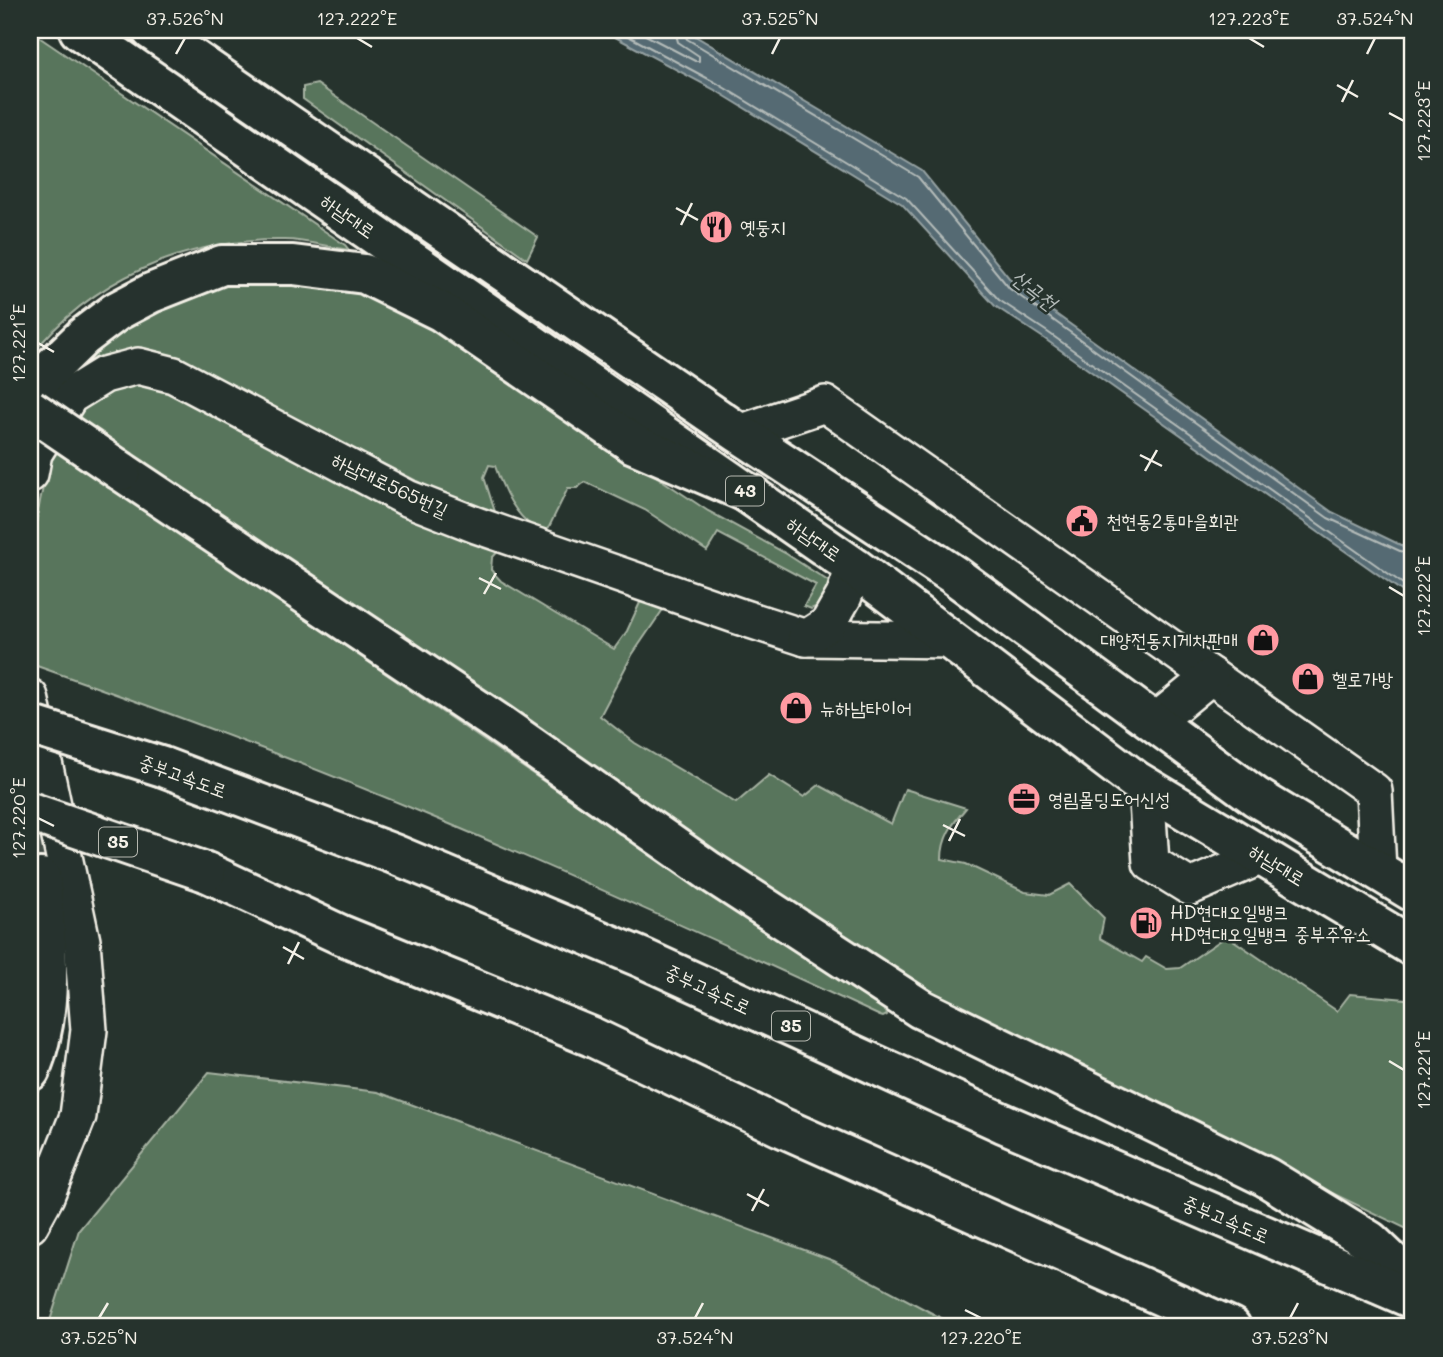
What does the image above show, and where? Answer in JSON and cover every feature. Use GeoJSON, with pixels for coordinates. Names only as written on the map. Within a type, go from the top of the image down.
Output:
{"type":"FeatureCollection","features":[{"type":"Feature","properties":{"kind":"main road","name":"하남대로"},"geometry":{"type":"LineString","coordinates":[[79,30],[751,494],[1146,786],[1413,947]]}},
{"type":"Feature","properties":{"kind":"main road","name":"43"},"geometry":{"type":"LineString","coordinates":[[151,30],[739,433],[954,575],[1256,797],[1413,892]]}},
{"type":"Feature","properties":{"kind":"main road"},"geometry":{"type":"LineString","coordinates":[[30,397],[44,375],[85,335],[117,311],[151,293],[222,265],[293,265],[365,274],[442,312],[634,444],[751,494]]}},
{"type":"Feature","properties":{"kind":"main road"},"geometry":{"type":"LineString","coordinates":[[30,409],[498,723],[709,871],[921,1009],[1266,1177],[1370,1241],[1413,1282]]}},
{"type":"Feature","properties":{"kind":"main road","name":"중부고속도로"},"geometry":{"type":"LineString","coordinates":[[30,725],[163,767],[394,853],[642,958],[1003,1124],[1413,1299]]}},
{"type":"Feature","properties":{"kind":"main road","name":"35"},"geometry":{"type":"LineString","coordinates":[[30,812],[206,872],[339,934],[592,1037],[781,1127],[1231,1327]]}},
{"type":"Feature","properties":{"kind":"main road"},"geometry":{"type":"LineString","coordinates":[[30,1071],[41,1044],[49,978],[41,878]]}},
{"type":"Feature","properties":{"kind":"street","name":"하남대로565번길"},"geometry":{"type":"LineString","coordinates":[[30,474],[34,453],[70,396],[104,374],[138,366],[174,375],[407,498],[476,525],[806,638],[951,640]]}},
{"type":"Feature","properties":{"kind":"street"},"geometry":{"type":"LineString","coordinates":[[739,433],[825,404],[1374,791],[1378,870]]}},
{"type":"Feature","properties":{"kind":"street"},"geometry":{"type":"LineString","coordinates":[[806,638],[828,624],[844,596],[854,568]]}},
{"type":"Feature","properties":{"kind":"street"},"geometry":{"type":"LineString","coordinates":[[1155,722],[1211,676]]}},
{"type":"Feature","properties":{"kind":"street"},"geometry":{"type":"LineString","coordinates":[[30,697],[82,941],[89,1030],[78,1116],[47,1196],[30,1225]]}},
{"type":"Feature","properties":{"kind":"street"},"geometry":{"type":"LineString","coordinates":[[1146,786],[1151,863],[1190,887],[1262,856]]}},
{"type":"Feature","properties":{"kind":"green space"},"geometry":{"type":"Polygon","coordinates":[[[30,31],[349,250],[309,242],[248,241],[212,246],[177,256],[143,268],[111,285],[54,329],[30,357],[30,31]]]}},
{"type":"Feature","properties":{"kind":"green space"},"geometry":{"type":"Polygon","coordinates":[[[317,84],[538,237],[527,259],[303,99],[303,87],[317,84]]]}},
{"type":"Feature","properties":{"kind":"green space"},"geometry":{"type":"Polygon","coordinates":[[[223,281],[328,283],[401,306],[708,511],[785,553],[832,585],[822,604],[811,609],[804,606],[816,585],[718,533],[707,551],[645,510],[585,482],[577,488],[568,488],[544,532],[526,521],[513,505],[495,466],[489,465],[484,477],[496,515],[446,496],[172,356],[143,352],[117,354],[93,362],[67,377],[118,328],[223,281]]]}},
{"type":"Feature","properties":{"kind":"green space"},"geometry":{"type":"Polygon","coordinates":[[[148,381],[502,547],[492,558],[491,570],[501,581],[614,649],[627,631],[643,596],[666,605],[632,655],[600,716],[635,743],[736,803],[769,775],[804,797],[819,785],[891,824],[905,789],[966,808],[949,832],[942,859],[966,864],[1025,892],[1049,895],[1070,884],[1104,918],[1100,938],[1142,962],[1146,957],[1167,969],[1180,968],[1227,936],[1337,1011],[1350,994],[1406,999],[1413,1003],[1413,1087],[1405,1104],[1413,1130],[1413,1232],[959,1007],[867,953],[69,411],[77,401],[148,381]]]}},
{"type":"Feature","properties":{"kind":"green space"},"geometry":{"type":"Polygon","coordinates":[[[55,448],[766,933],[885,1007],[887,1015],[880,1016],[606,892],[390,799],[34,665],[30,613],[32,555],[41,498],[55,448]]]}},
{"type":"Feature","properties":{"kind":"green space"},"geometry":{"type":"Polygon","coordinates":[[[209,1072],[378,1092],[834,1261],[958,1327],[48,1327],[79,1230],[209,1072]]]}},
{"type":"Feature","properties":{"kind":"water","name":"산곡천"},"geometry":{"type":"Polygon","coordinates":[[[602,30],[685,30],[922,171],[1014,284],[1332,512],[1413,551],[1413,599],[995,306],[902,204],[715,90],[602,30]]]}},
{"type":"Feature","properties":{"kind":"tunnel"},"geometry":{"type":"LineString","coordinates":[[30,832],[41,878]]}},
{"type":"Feature","properties":{"kind":"place","name":"옛둥지"},"geometry":{"type":"Point","coordinates":[716,227]}},
{"type":"Feature","properties":{"kind":"place","name":"천현동2통마을회관"},"geometry":{"type":"Point","coordinates":[1082,521]}},
{"type":"Feature","properties":{"kind":"place","name":"대양전동지게차판매"},"geometry":{"type":"Point","coordinates":[1263,640]}},
{"type":"Feature","properties":{"kind":"place","name":"헬로가방"},"geometry":{"type":"Point","coordinates":[1308,679]}},
{"type":"Feature","properties":{"kind":"place","name":"뉴하남타이어"},"geometry":{"type":"Point","coordinates":[796,708]}},
{"type":"Feature","properties":{"kind":"place","name":"영림몰딩도어신성"},"geometry":{"type":"Point","coordinates":[1024,799]}},
{"type":"Feature","properties":{"kind":"place","name":"HD현대오일뱅크 HD현대오일뱅크 중부주유소"},"geometry":{"type":"Point","coordinates":[1146,923]}}]}
